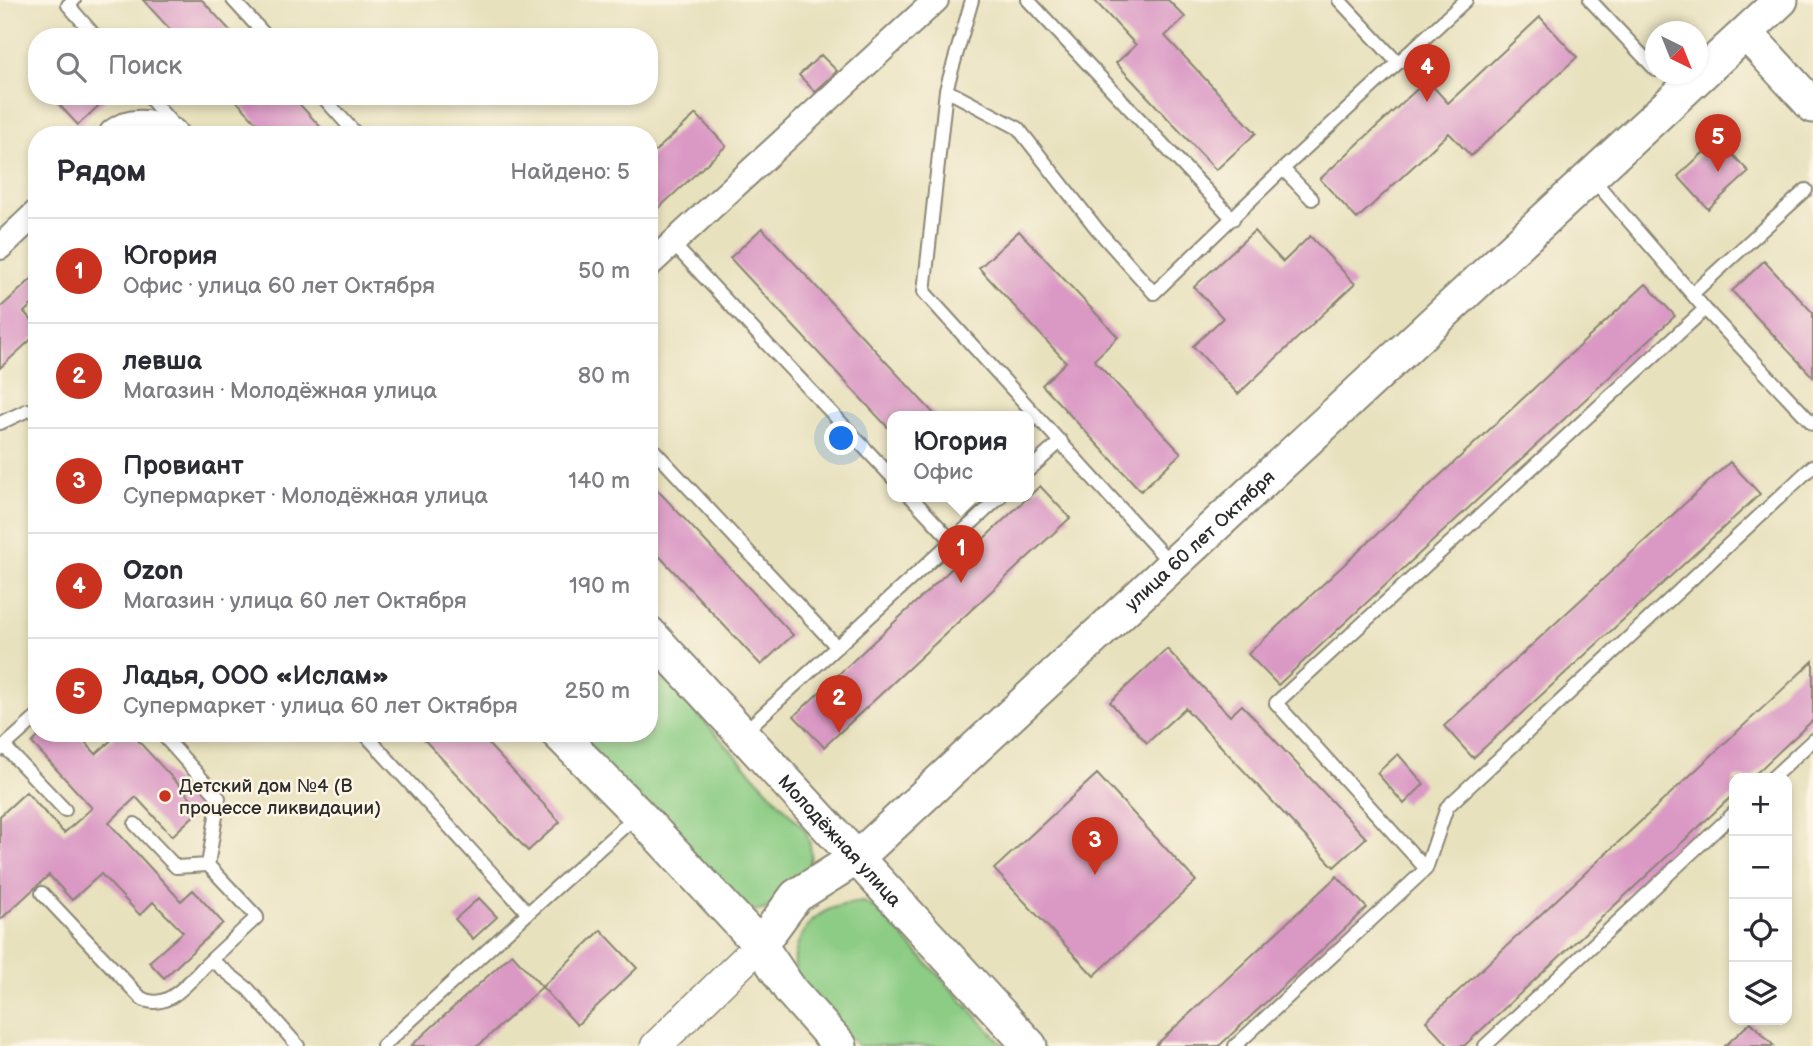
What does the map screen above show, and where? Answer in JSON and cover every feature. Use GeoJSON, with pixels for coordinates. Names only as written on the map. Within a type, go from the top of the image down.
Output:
{"type":"FeatureCollection","features":[{"type":"Feature","properties":{"kind":"main road","name":"улица 60 лет Октября"},"geometry":{"type":"LineString","coordinates":[[1708,56],[1746,33],[1781,0]]}},
{"type":"Feature","properties":{"kind":"main road"},"geometry":{"type":"LineString","coordinates":[[1746,33],[1813,106]]}},
{"type":"Feature","properties":{"kind":"main road","name":"улица 60 лет Октября"},"geometry":{"type":"LineString","coordinates":[[760,945],[796,896],[858,857],[1590,177],[1664,84]]}},
{"type":"Feature","properties":{"kind":"main road","name":"Молодёжная улица"},"geometry":{"type":"LineString","coordinates":[[658,643],[1030,1046]]}},
{"type":"Feature","properties":{"kind":"main road"},"geometry":{"type":"LineString","coordinates":[[567,742],[760,945],[791,991],[840,1046]]}},
{"type":"Feature","properties":{"kind":"street"},"geometry":{"type":"LineString","coordinates":[[658,257],[936,0]]}},
{"type":"Feature","properties":{"kind":"street"},"geometry":{"type":"LineString","coordinates":[[0,247],[28,221]]}},
{"type":"Feature","properties":{"kind":"street","name":"улица 60 лет Октября"},"geometry":{"type":"LineString","coordinates":[[656,1046],[760,945]]}},
{"type":"Feature","properties":{"kind":"lane"},"geometry":{"type":"LineString","coordinates":[[55,0],[71,2],[90,28]]}},
{"type":"Feature","properties":{"kind":"lane"},"geometry":{"type":"LineString","coordinates":[[233,0],[259,28]]}},
{"type":"Feature","properties":{"kind":"lane"},"geometry":{"type":"LineString","coordinates":[[972,0],[946,90],[924,292],[1033,411]]}},
{"type":"Feature","properties":{"kind":"lane"},"geometry":{"type":"LineString","coordinates":[[1028,0],[1233,219]]}},
{"type":"Feature","properties":{"kind":"lane"},"geometry":{"type":"LineString","coordinates":[[1339,0],[1398,63]]}},
{"type":"Feature","properties":{"kind":"lane"},"geometry":{"type":"LineString","coordinates":[[946,90],[1018,128],[1097,229],[1154,293],[1466,0]]}},
{"type":"Feature","properties":{"kind":"lane"},"geometry":{"type":"LineString","coordinates":[[1590,0],[1645,59]]}},
{"type":"Feature","properties":{"kind":"lane"},"geometry":{"type":"LineString","coordinates":[[156,105],[174,126]]}},
{"type":"Feature","properties":{"kind":"lane"},"geometry":{"type":"LineString","coordinates":[[330,105],[349,126]]}},
{"type":"Feature","properties":{"kind":"lane"},"geometry":{"type":"LineString","coordinates":[[1283,169],[1312,199]]}},
{"type":"Feature","properties":{"kind":"lane"},"geometry":{"type":"LineString","coordinates":[[1590,177],[1705,309],[1813,424]]}},
{"type":"Feature","properties":{"kind":"lane"},"geometry":{"type":"LineString","coordinates":[[1692,294],[1805,190]]}},
{"type":"Feature","properties":{"kind":"lane"},"geometry":{"type":"LineString","coordinates":[[673,244],[887,472]]}},
{"type":"Feature","properties":{"kind":"lane"},"geometry":{"type":"LineString","coordinates":[[1426,869],[1276,703],[1705,309]]}},
{"type":"Feature","properties":{"kind":"lane"},"geometry":{"type":"LineString","coordinates":[[0,423],[28,410]]}},
{"type":"Feature","properties":{"kind":"lane"},"geometry":{"type":"LineString","coordinates":[[1034,412],[1171,565]]}},
{"type":"Feature","properties":{"kind":"lane"},"geometry":{"type":"LineString","coordinates":[[1034,465],[1061,441]]}},
{"type":"Feature","properties":{"kind":"lane"},"geometry":{"type":"LineString","coordinates":[[658,454],[837,647]]}},
{"type":"Feature","properties":{"kind":"lane"},"geometry":{"type":"LineString","coordinates":[[1236,1046],[1426,869],[1447,807],[1813,466]]}},
{"type":"Feature","properties":{"kind":"lane"},"geometry":{"type":"LineString","coordinates":[[916,502],[952,541]]}},
{"type":"Feature","properties":{"kind":"lane"},"geometry":{"type":"LineString","coordinates":[[743,733],[995,502]]}},
{"type":"Feature","properties":{"kind":"lane"},"geometry":{"type":"LineString","coordinates":[[28,725],[2,748],[65,810]]}},
{"type":"Feature","properties":{"kind":"lane"},"geometry":{"type":"LineString","coordinates":[[169,742],[219,798],[208,865]]}},
{"type":"Feature","properties":{"kind":"lane"},"geometry":{"type":"LineString","coordinates":[[372,742],[528,914]]}},
{"type":"Feature","properties":{"kind":"lane"},"geometry":{"type":"LineString","coordinates":[[1778,773],[1811,744]]}},
{"type":"Feature","properties":{"kind":"lane"},"geometry":{"type":"LineString","coordinates":[[383,1046],[638,814]]}},
{"type":"Feature","properties":{"kind":"lane"},"geometry":{"type":"LineString","coordinates":[[1485,1046],[1729,818]]}},
{"type":"Feature","properties":{"kind":"lane"},"geometry":{"type":"LineString","coordinates":[[135,824],[176,867],[208,865]]}},
{"type":"Feature","properties":{"kind":"lane"},"geometry":{"type":"LineString","coordinates":[[42,892],[141,999],[149,1004],[168,1000],[257,917],[208,865]]}},
{"type":"Feature","properties":{"kind":"lane"},"geometry":{"type":"LineString","coordinates":[[211,960],[248,989],[298,1046]]}},
{"type":"Feature","properties":{"kind":"green space"},"geometry":{"type":"Polygon","coordinates":[[[658,672],[805,830],[809,839],[810,864],[790,893],[766,909],[740,909],[581,742],[658,742],[658,672]]]}},
{"type":"Feature","properties":{"kind":"green space"},"geometry":{"type":"Polygon","coordinates":[[[863,902],[878,910],[1004,1046],[858,1046],[826,1014],[799,981],[795,961],[799,941],[817,916],[835,907],[863,902]]]}},
{"type":"Feature","properties":{"kind":"building"},"geometry":{"type":"Polygon","coordinates":[[[143,0],[202,0],[228,28],[169,28],[143,0]]]}},
{"type":"Feature","properties":{"kind":"building"},"geometry":{"type":"Polygon","coordinates":[[[1094,0],[1168,0],[1185,17],[1165,36],[1256,133],[1216,170],[1116,63],[1136,45],[1094,0]]]}},
{"type":"Feature","properties":{"kind":"building"},"geometry":{"type":"Polygon","coordinates":[[[1540,17],[1577,57],[1471,156],[1449,133],[1357,219],[1320,179],[1427,80],[1448,103],[1540,17]]]}},
{"type":"Feature","properties":{"kind":"building"},"geometry":{"type":"Polygon","coordinates":[[[821,55],[837,71],[815,92],[799,75],[821,55]]]}},
{"type":"Feature","properties":{"kind":"building"},"geometry":{"type":"Polygon","coordinates":[[[59,105],[99,105],[78,125],[59,105]]]}},
{"type":"Feature","properties":{"kind":"building"},"geometry":{"type":"Polygon","coordinates":[[[240,105],[300,105],[320,126],[260,126],[240,105]]]}},
{"type":"Feature","properties":{"kind":"building"},"geometry":{"type":"Polygon","coordinates":[[[696,114],[726,146],[658,209],[658,149],[696,114]]]}},
{"type":"Feature","properties":{"kind":"building"},"geometry":{"type":"Polygon","coordinates":[[[1718,139],[1749,172],[1708,209],[1678,176],[1718,139]]]}},
{"type":"Feature","properties":{"kind":"building"},"geometry":{"type":"Polygon","coordinates":[[[762,228],[931,411],[887,411],[887,427],[730,258],[762,228]]]}},
{"type":"Feature","properties":{"kind":"building"},"geometry":{"type":"Polygon","coordinates":[[[1019,231],[1118,337],[1094,360],[1181,453],[1141,491],[1042,385],[1066,362],[979,268],[1019,231]]]}},
{"type":"Feature","properties":{"kind":"building"},"geometry":{"type":"Polygon","coordinates":[[[1254,231],[1283,262],[1310,236],[1355,284],[1238,394],[1193,346],[1223,318],[1194,287],[1254,231]]]}},
{"type":"Feature","properties":{"kind":"building"},"geometry":{"type":"Polygon","coordinates":[[[1764,261],[1813,313],[1813,377],[1732,291],[1764,261]]]}},
{"type":"Feature","properties":{"kind":"building"},"geometry":{"type":"Polygon","coordinates":[[[28,282],[28,308],[24,312],[28,316],[28,342],[0,368],[0,308],[28,282]]]}},
{"type":"Feature","properties":{"kind":"building"},"geometry":{"type":"Polygon","coordinates":[[[1646,284],[1675,316],[1278,685],[1248,654],[1646,284]]]}},
{"type":"Feature","properties":{"kind":"building"},"geometry":{"type":"Polygon","coordinates":[[[1730,462],[1760,494],[1473,758],[1444,726],[1730,462]]]}},
{"type":"Feature","properties":{"kind":"building"},"geometry":{"type":"Polygon","coordinates":[[[1040,486],[1070,518],[824,747],[794,716],[1023,502],[1034,502],[1034,492],[1040,486]]]}},
{"type":"Feature","properties":{"kind":"building"},"geometry":{"type":"Polygon","coordinates":[[[658,491],[793,635],[761,665],[658,555],[658,491]]]}},
{"type":"Feature","properties":{"kind":"building"},"geometry":{"type":"Polygon","coordinates":[[[1167,649],[1230,716],[1242,705],[1366,838],[1334,867],[1185,708],[1147,743],[1110,702],[1167,649]]]}},
{"type":"Feature","properties":{"kind":"building"},"geometry":{"type":"Polygon","coordinates":[[[1813,661],[1813,720],[1756,773],[1729,773],[1729,799],[1464,1046],[1449,1046],[1426,1021],[1813,661]]]}},
{"type":"Feature","properties":{"kind":"building"},"geometry":{"type":"Polygon","coordinates":[[[85,742],[96,754],[109,742],[139,742],[201,809],[172,836],[136,797],[109,823],[181,901],[193,890],[223,923],[164,978],[149,962],[183,932],[153,902],[140,915],[101,874],[72,900],[49,875],[0,920],[0,816],[26,792],[64,833],[92,808],[32,743],[85,742]]]}},
{"type":"Feature","properties":{"kind":"building"},"geometry":{"type":"Polygon","coordinates":[[[426,742],[486,742],[560,822],[528,851],[426,742]]]}},
{"type":"Feature","properties":{"kind":"building"},"geometry":{"type":"Polygon","coordinates":[[[1398,754],[1424,784],[1404,804],[1377,773],[1398,754]]]}},
{"type":"Feature","properties":{"kind":"building"},"geometry":{"type":"Polygon","coordinates":[[[1097,774],[1196,881],[1094,976],[994,869],[1097,774]]]}},
{"type":"Feature","properties":{"kind":"building"},"geometry":{"type":"Polygon","coordinates":[[[1337,876],[1367,908],[1219,1046],[1155,1046],[1337,876]]]}},
{"type":"Feature","properties":{"kind":"building"},"geometry":{"type":"Polygon","coordinates":[[[479,898],[497,917],[473,939],[455,919],[479,898]]]}},
{"type":"Feature","properties":{"kind":"building"},"geometry":{"type":"Polygon","coordinates":[[[601,930],[637,968],[577,1025],[542,987],[601,930]]]}},
{"type":"Feature","properties":{"kind":"building"},"geometry":{"type":"Polygon","coordinates":[[[512,954],[542,987],[478,1046],[411,1046],[512,954]]]}},
{"type":"Feature","properties":{"kind":"building"},"geometry":{"type":"Polygon","coordinates":[[[1748,1025],[1754,1025],[1774,1046],[1725,1046],[1748,1025]]]}},
{"type":"Feature","properties":{"kind":"place","name":"Ozon"},"geometry":{"type":"Point","coordinates":[1427,102]}},
{"type":"Feature","properties":{"kind":"place","name":"Ладья, ООО «Ислам»"},"geometry":{"type":"Point","coordinates":[1718,172]}},
{"type":"Feature","properties":{"kind":"place","name":"Югория"},"geometry":{"type":"Point","coordinates":[961,583]}},
{"type":"Feature","properties":{"kind":"place","name":"левша"},"geometry":{"type":"Point","coordinates":[839,733]}},
{"type":"Feature","properties":{"kind":"place","name":"Детский дом №4 (В процессе ликвидации)"},"geometry":{"type":"Point","coordinates":[165,796]}},
{"type":"Feature","properties":{"kind":"place","name":"Провиант"},"geometry":{"type":"Point","coordinates":[1095,875]}}]}
